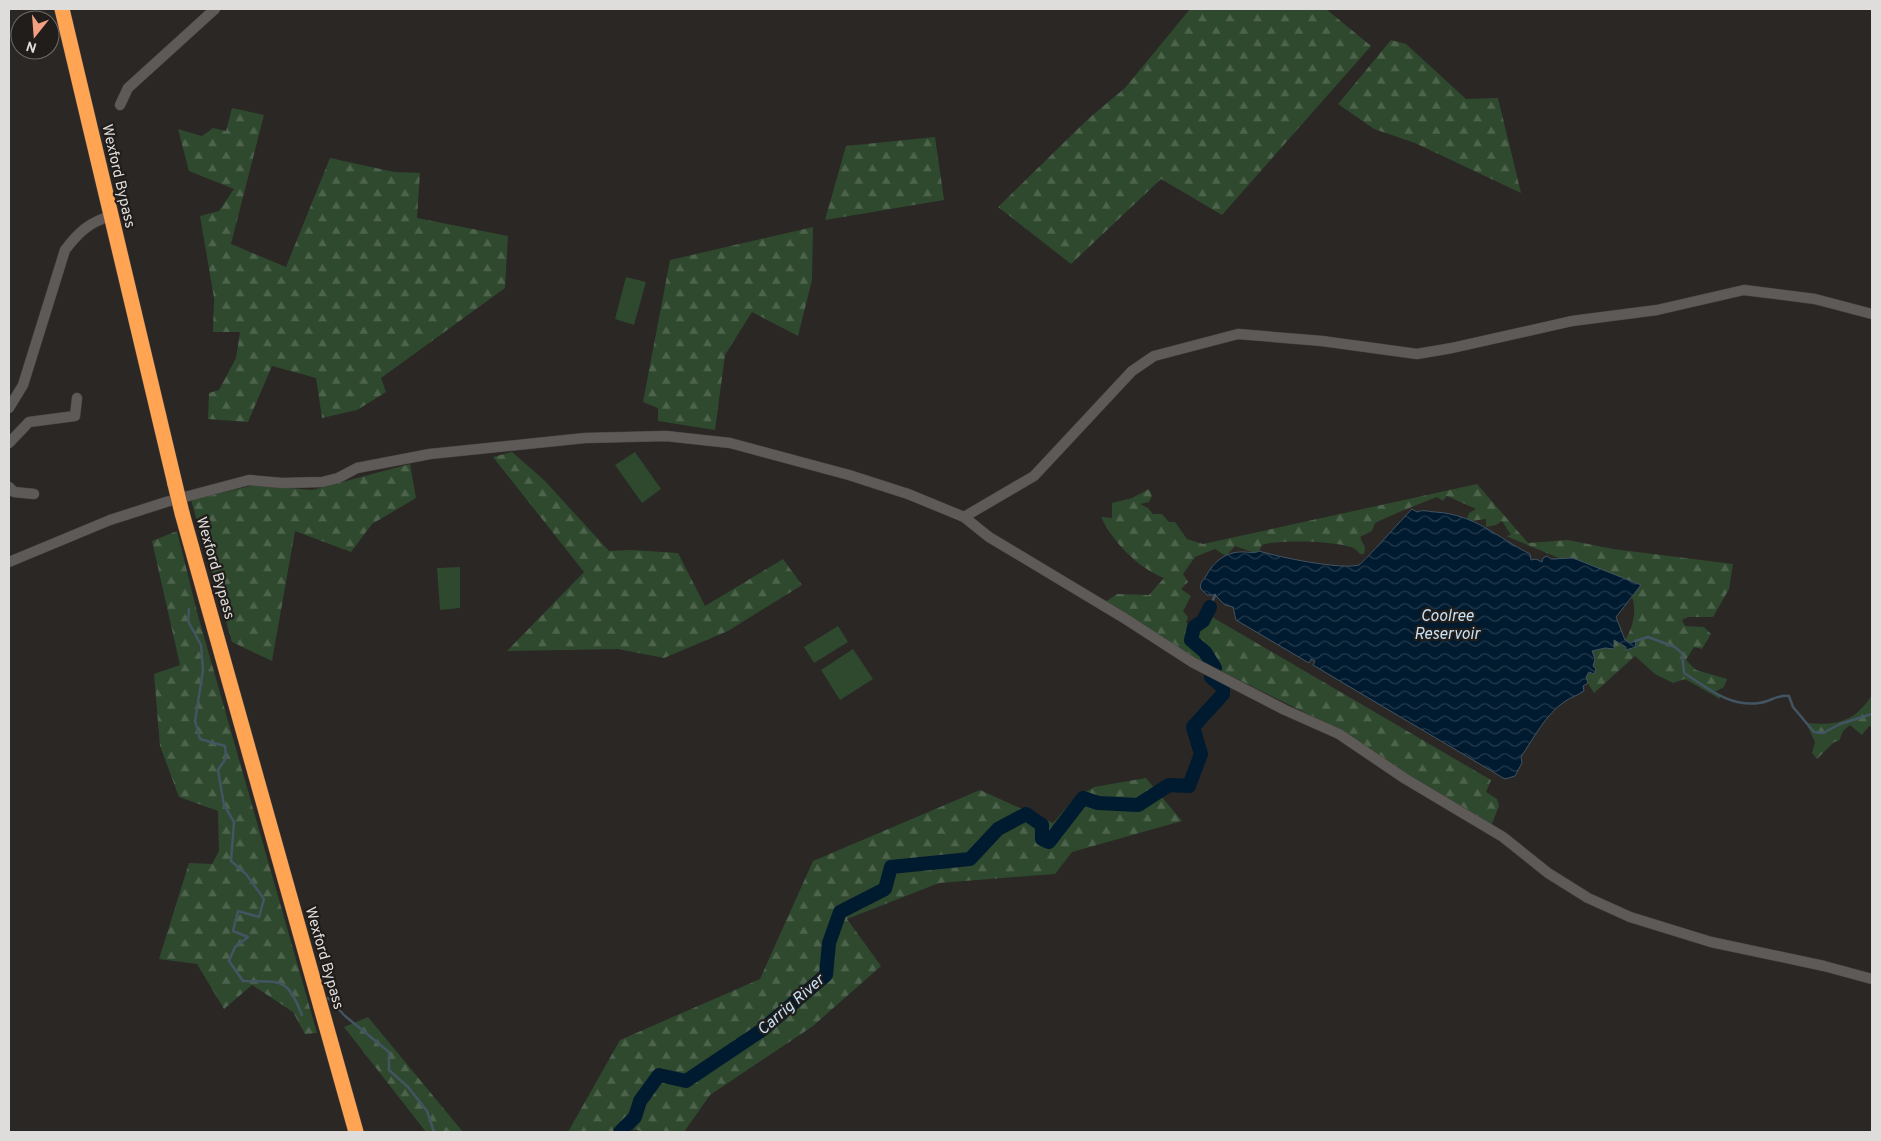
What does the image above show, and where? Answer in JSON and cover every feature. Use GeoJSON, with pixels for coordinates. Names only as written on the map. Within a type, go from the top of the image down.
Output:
{"type":"FeatureCollection","features":[{"type":"Feature","properties":{"kind":"highway","name":"Wexford Bypass"},"geometry":{"type":"LineString","coordinates":[[62,9],[182,513],[356,1132]]}},
{"type":"Feature","properties":{"kind":"street"},"geometry":{"type":"LineString","coordinates":[[120,105],[128,88],[215,9]]}},
{"type":"Feature","properties":{"kind":"street"},"geometry":{"type":"LineString","coordinates":[[9,408],[23,385],[65,250],[79,232],[95,220],[111,216]]}},
{"type":"Feature","properties":{"kind":"street"},"geometry":{"type":"LineString","coordinates":[[964,517],[1034,476],[1132,371],[1154,356],[1238,334],[1322,340],[1417,354],[1572,321],[1657,310],[1744,290],[1815,299],[1872,314]]}},
{"type":"Feature","properties":{"kind":"street"},"geometry":{"type":"LineString","coordinates":[[9,443],[28,422],[75,416],[77,398]]}},
{"type":"Feature","properties":{"kind":"street"},"geometry":{"type":"LineString","coordinates":[[9,562],[110,520],[242,481],[322,482],[338,478],[357,468],[430,454],[586,438],[666,436],[730,443],[849,475],[908,494],[964,517],[988,537],[1124,618],[1192,662],[1284,710],[1339,734],[1404,778],[1503,837],[1548,873],[1588,898],[1630,917],[1711,942],[1824,966],[1872,979]]}},
{"type":"Feature","properties":{"kind":"street"},"geometry":{"type":"LineString","coordinates":[[9,486],[14,492],[34,494]]}},
{"type":"Feature","properties":{"kind":"green space"},"geometry":{"type":"Polygon","coordinates":[[[1190,9],[1326,9],[1371,46],[1222,215],[1161,179],[1071,264],[998,207],[1088,119],[1125,88],[1190,9]]]}},
{"type":"Feature","properties":{"kind":"green space"},"geometry":{"type":"Polygon","coordinates":[[[1391,40],[1406,44],[1466,99],[1498,98],[1521,193],[1415,143],[1374,129],[1338,104],[1391,40]]]}},
{"type":"Feature","properties":{"kind":"green space"},"geometry":{"type":"Polygon","coordinates":[[[232,108],[264,115],[231,244],[286,267],[330,158],[394,172],[420,173],[417,218],[508,236],[505,288],[381,378],[386,392],[357,410],[322,418],[316,378],[272,366],[248,422],[208,419],[209,393],[219,390],[236,358],[240,332],[213,332],[214,298],[200,216],[219,211],[234,189],[189,171],[178,129],[202,136],[213,128],[226,131],[232,108]]]}},
{"type":"Feature","properties":{"kind":"green space"},"geometry":{"type":"Polygon","coordinates":[[[935,137],[944,200],[825,220],[846,146],[935,137]]]}},
{"type":"Feature","properties":{"kind":"green space"},"geometry":{"type":"Polygon","coordinates":[[[813,227],[812,280],[798,336],[752,312],[725,355],[715,430],[658,421],[658,408],[643,402],[670,260],[813,227]]]}},
{"type":"Feature","properties":{"kind":"green space"},"geometry":{"type":"Polygon","coordinates":[[[626,277],[646,282],[634,325],[615,319],[626,277]]]}},
{"type":"Feature","properties":{"kind":"green space"},"geometry":{"type":"Polygon","coordinates":[[[512,452],[544,480],[609,551],[632,550],[678,553],[705,606],[783,559],[802,585],[728,631],[664,658],[618,649],[507,651],[584,572],[493,457],[512,452]]]}},
{"type":"Feature","properties":{"kind":"green space"},"geometry":{"type":"Polygon","coordinates":[[[635,452],[661,489],[642,503],[615,465],[635,452]]]}},
{"type":"Feature","properties":{"kind":"green space"},"geometry":{"type":"Polygon","coordinates":[[[410,464],[416,498],[372,524],[351,552],[295,531],[272,661],[232,642],[191,500],[255,485],[312,490],[410,464]]]}},
{"type":"Feature","properties":{"kind":"green space"},"geometry":{"type":"Polygon","coordinates":[[[1477,484],[1528,543],[1568,540],[1613,549],[1733,564],[1729,589],[1713,617],[1688,617],[1682,620],[1685,626],[1704,627],[1711,634],[1702,649],[1694,647],[1686,660],[1696,670],[1727,679],[1724,687],[1715,692],[1720,695],[1720,699],[1685,679],[1673,683],[1655,674],[1635,656],[1594,693],[1585,679],[1589,672],[1593,674],[1596,669],[1592,666],[1595,659],[1592,651],[1605,648],[1613,649],[1614,640],[1627,650],[1636,647],[1636,644],[1625,640],[1633,619],[1632,597],[1640,585],[1573,558],[1561,559],[1506,536],[1511,535],[1502,521],[1496,525],[1486,527],[1486,519],[1471,521],[1467,518],[1469,513],[1476,509],[1447,496],[1443,501],[1437,497],[1375,523],[1372,531],[1360,537],[1365,548],[1364,554],[1360,554],[1354,548],[1343,545],[1306,542],[1270,543],[1262,545],[1259,551],[1255,553],[1235,546],[1226,556],[1215,549],[1195,557],[1183,574],[1188,582],[1181,589],[1191,596],[1183,611],[1188,617],[1186,623],[1194,626],[1203,621],[1207,614],[1491,780],[1486,792],[1497,799],[1499,806],[1491,826],[1406,774],[1340,730],[1195,658],[1105,602],[1117,594],[1149,595],[1164,578],[1145,568],[1127,553],[1112,536],[1101,517],[1112,518],[1112,503],[1132,498],[1149,489],[1152,496],[1149,502],[1140,504],[1148,508],[1153,514],[1162,514],[1169,522],[1175,522],[1187,539],[1203,544],[1477,484]]]}},
{"type":"Feature","properties":{"kind":"green space"},"geometry":{"type":"Polygon","coordinates":[[[177,531],[197,612],[317,1033],[305,1034],[293,1012],[252,985],[224,1009],[197,964],[159,959],[189,863],[212,864],[219,851],[218,811],[179,797],[160,746],[154,674],[180,665],[152,541],[177,531]]]}},
{"type":"Feature","properties":{"kind":"green space"},"geometry":{"type":"Polygon","coordinates":[[[460,567],[460,608],[440,610],[437,568],[460,567]]]}},
{"type":"Feature","properties":{"kind":"green space"},"geometry":{"type":"Polygon","coordinates":[[[838,626],[848,642],[814,663],[804,647],[838,626]]]}},
{"type":"Feature","properties":{"kind":"green space"},"geometry":{"type":"Polygon","coordinates":[[[853,649],[873,679],[840,700],[821,670],[853,649]]]}},
{"type":"Feature","properties":{"kind":"green space"},"geometry":{"type":"Polygon","coordinates":[[[1872,695],[1872,727],[1869,726],[1862,735],[1850,725],[1843,731],[1839,741],[1834,742],[1817,759],[1812,753],[1815,742],[1806,723],[1836,723],[1852,717],[1866,704],[1872,695]]]}},
{"type":"Feature","properties":{"kind":"green space"},"geometry":{"type":"Polygon","coordinates":[[[1146,778],[1182,821],[1072,852],[1055,874],[939,883],[847,919],[881,966],[813,1026],[710,1095],[684,1132],[645,1132],[633,1129],[631,1132],[568,1132],[620,1040],[760,979],[813,861],[980,790],[1053,823],[1073,800],[1094,787],[1146,778]]]}},
{"type":"Feature","properties":{"kind":"green space"},"geometry":{"type":"Polygon","coordinates":[[[368,1017],[463,1132],[426,1132],[344,1027],[368,1017]]]}},
{"type":"Feature","properties":{"kind":"water","name":"Coolree Reservoir"},"geometry":{"type":"Polygon","coordinates":[[[1412,509],[1417,512],[1424,511],[1463,517],[1530,554],[1531,560],[1536,559],[1542,562],[1543,558],[1547,556],[1551,559],[1573,558],[1641,585],[1616,617],[1625,640],[1631,643],[1635,641],[1636,647],[1626,650],[1626,647],[1614,640],[1614,649],[1605,648],[1592,651],[1595,659],[1593,666],[1596,669],[1594,674],[1589,672],[1586,677],[1588,683],[1583,686],[1584,691],[1564,702],[1551,713],[1521,757],[1522,763],[1515,776],[1505,779],[1313,665],[1315,661],[1311,659],[1309,663],[1236,620],[1233,607],[1225,605],[1215,595],[1207,595],[1201,589],[1202,582],[1217,562],[1227,555],[1238,552],[1254,553],[1259,551],[1338,566],[1359,565],[1412,509]]]}},
{"type":"Feature","properties":{"kind":"waterway"},"geometry":{"type":"LineString","coordinates":[[1210,607],[1215,595]]}},
{"type":"Feature","properties":{"kind":"waterway","name":"Carrig River"},"geometry":{"type":"LineString","coordinates":[[1210,607],[1203,621],[1194,627],[1191,640],[1205,652],[1215,668]]}},
{"type":"Feature","properties":{"kind":"waterway"},"geometry":{"type":"LineString","coordinates":[[189,609],[188,621],[201,645],[203,670],[195,721],[200,739],[225,746],[226,758],[218,770],[224,805],[234,822],[231,861],[246,874],[264,899],[259,917],[238,911],[233,931],[248,937],[235,947],[229,961],[243,981],[267,981],[282,984],[292,994],[302,1015]]}},
{"type":"Feature","properties":{"kind":"waterway"},"geometry":{"type":"LineString","coordinates":[[1635,641],[1648,637],[1675,647],[1682,653],[1684,673],[1728,699],[1738,702],[1759,703],[1781,696],[1789,696],[1793,707],[1814,732],[1823,733],[1840,724],[1872,714]]}},
{"type":"Feature","properties":{"kind":"waterway","name":"Carrig River"},"geometry":{"type":"LineString","coordinates":[[620,1132],[635,1117],[640,1101],[659,1075],[686,1081],[762,1030],[826,975],[829,943],[840,912],[885,889],[891,867],[970,859],[998,829],[1026,814],[1042,825],[1042,839],[1049,842],[1083,798],[1098,803],[1138,805],[1169,785],[1189,786],[1201,754],[1193,727],[1223,694],[1223,687],[1211,677]]}},
{"type":"Feature","properties":{"kind":"waterway"},"geometry":{"type":"LineString","coordinates":[[328,998],[345,1016],[389,1052],[389,1070],[408,1087],[427,1111],[434,1132]]}}]}
